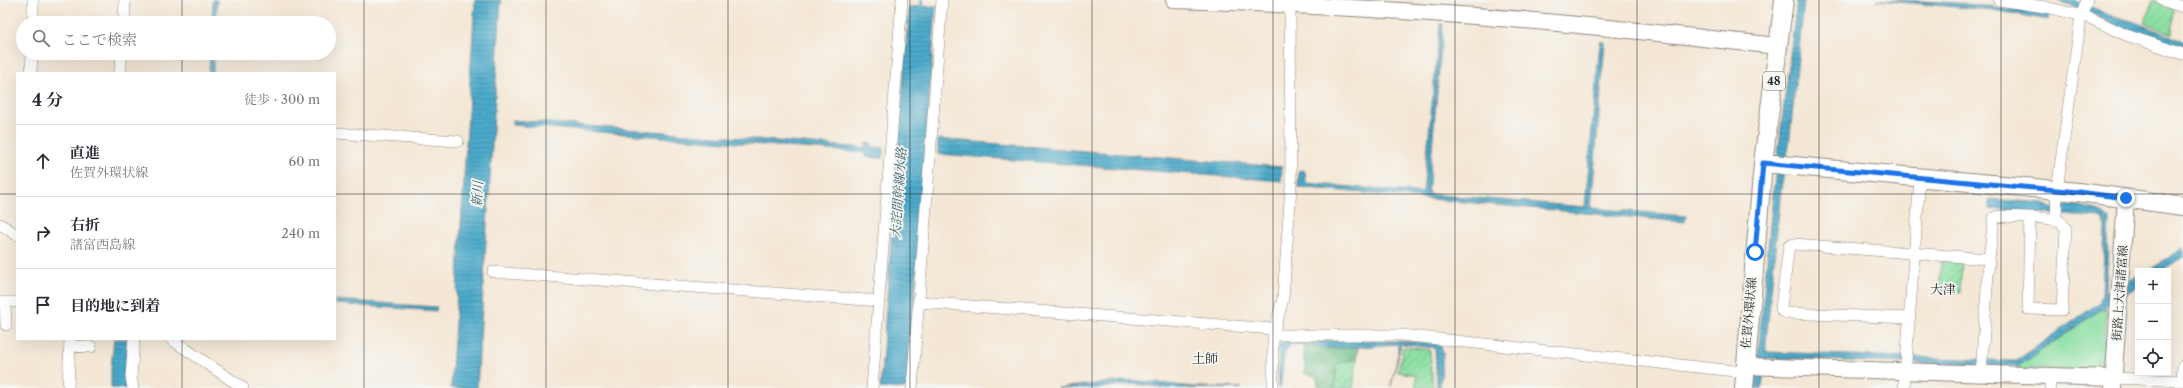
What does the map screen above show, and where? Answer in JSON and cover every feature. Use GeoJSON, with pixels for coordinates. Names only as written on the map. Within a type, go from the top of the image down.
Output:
{"type":"FeatureCollection","features":[{"type":"Feature","properties":{"kind":"main road","name":"佐賀外環状線"},"geometry":{"type":"LineString","coordinates":[[1751,372],[1775,164],[1778,46],[1784,0]]}},
{"type":"Feature","properties":{"kind":"main road"},"geometry":{"type":"LineString","coordinates":[[1775,164],[1920,178],[2057,197],[2126,198],[2183,206]]}},
{"type":"Feature","properties":{"kind":"street"},"geometry":{"type":"LineString","coordinates":[[33,16],[34,0]]}},
{"type":"Feature","properties":{"kind":"street"},"geometry":{"type":"LineString","coordinates":[[124,16],[125,0]]}},
{"type":"Feature","properties":{"kind":"street"},"geometry":{"type":"LineString","coordinates":[[872,388],[902,0]]}},
{"type":"Feature","properties":{"kind":"street"},"geometry":{"type":"LineString","coordinates":[[912,388],[942,0]]}},
{"type":"Feature","properties":{"kind":"street"},"geometry":{"type":"LineString","coordinates":[[1174,0],[1385,5],[1778,46]]}},
{"type":"Feature","properties":{"kind":"street"},"geometry":{"type":"LineString","coordinates":[[1999,0],[2084,8]]}},
{"type":"Feature","properties":{"kind":"street"},"geometry":{"type":"LineString","coordinates":[[2162,0],[2183,7]]}},
{"type":"Feature","properties":{"kind":"street"},"geometry":{"type":"LineString","coordinates":[[1273,388],[1274,332],[1283,299],[1291,187],[1290,2]]}},
{"type":"Feature","properties":{"kind":"street"},"geometry":{"type":"LineString","coordinates":[[2084,8],[2088,17],[2126,35],[2183,54]]}},
{"type":"Feature","properties":{"kind":"street"},"geometry":{"type":"LineString","coordinates":[[2056,220],[2057,197],[2084,8]]}},
{"type":"Feature","properties":{"kind":"street"},"geometry":{"type":"LineString","coordinates":[[31,72],[32,60]]}},
{"type":"Feature","properties":{"kind":"street"},"geometry":{"type":"LineString","coordinates":[[120,72],[121,60]]}},
{"type":"Feature","properties":{"kind":"street"},"geometry":{"type":"LineString","coordinates":[[336,133],[458,141]]}},
{"type":"Feature","properties":{"kind":"street"},"geometry":{"type":"LineString","coordinates":[[1904,388],[1920,178]]}},
{"type":"Feature","properties":{"kind":"street","name":"街路上大津諸富線"},"geometry":{"type":"LineString","coordinates":[[2113,383],[2126,198]]}},
{"type":"Feature","properties":{"kind":"street"},"geometry":{"type":"LineString","coordinates":[[1982,366],[1989,259],[1994,218],[2030,218],[2056,220],[2066,228],[2062,310],[2028,309],[2030,218]]}},
{"type":"Feature","properties":{"kind":"street"},"geometry":{"type":"LineString","coordinates":[[0,224],[16,234]]}},
{"type":"Feature","properties":{"kind":"street"},"geometry":{"type":"LineString","coordinates":[[1910,318],[1786,313],[1782,311],[1781,307],[1789,246],[1794,244],[1989,259]]}},
{"type":"Feature","properties":{"kind":"street"},"geometry":{"type":"LineString","coordinates":[[493,272],[879,300]]}},
{"type":"Feature","properties":{"kind":"street"},"geometry":{"type":"LineString","coordinates":[[6,325],[2,302],[16,302]]}},
{"type":"Feature","properties":{"kind":"street"},"geometry":{"type":"LineString","coordinates":[[919,302],[1274,332],[1401,335],[1751,372],[1906,364],[1982,366],[2050,382],[2113,383],[2182,381],[2183,366]]}},
{"type":"Feature","properties":{"kind":"street"},"geometry":{"type":"LineString","coordinates":[[133,388],[131,377],[134,340]]}},
{"type":"Feature","properties":{"kind":"street"},"geometry":{"type":"LineString","coordinates":[[172,340],[243,388]]}},
{"type":"Feature","properties":{"kind":"street"},"geometry":{"type":"LineString","coordinates":[[68,388],[70,342],[91,347]]}},
{"type":"Feature","properties":{"kind":"green space"},"geometry":{"type":"Polygon","coordinates":[[[2154,0],[2174,10],[2172,34],[2144,23],[2154,0]]]}},
{"type":"Feature","properties":{"kind":"green space"},"geometry":{"type":"Polygon","coordinates":[[[1941,261],[1962,262],[1960,293],[1939,291],[1941,261]]]}},
{"type":"Feature","properties":{"kind":"green space"},"geometry":{"type":"Polygon","coordinates":[[[2107,309],[2102,370],[2020,369],[2017,367],[2099,311],[2107,309]]]}},
{"type":"Feature","properties":{"kind":"green space"},"geometry":{"type":"Polygon","coordinates":[[[1303,344],[1316,348],[1337,348],[1358,345],[1357,359],[1337,364],[1335,388],[1319,388],[1316,376],[1305,374],[1303,344]]]}},
{"type":"Feature","properties":{"kind":"green space"},"geometry":{"type":"Polygon","coordinates":[[[1403,347],[1430,350],[1433,388],[1416,388],[1416,375],[1398,372],[1403,347]]]}},
{"type":"Feature","properties":{"kind":"green space"},"geometry":{"type":"Polygon","coordinates":[[[1357,359],[1353,388],[1335,388],[1337,364],[1357,359]]]}},
{"type":"Feature","properties":{"kind":"water"},"geometry":{"type":"Polygon","coordinates":[[[213,0],[217,0],[216,16],[212,16],[213,0]]]}},
{"type":"Feature","properties":{"kind":"water","name":"新川"},"geometry":{"type":"Polygon","coordinates":[[[475,0],[501,0],[477,388],[451,388],[475,0]]]}},
{"type":"Feature","properties":{"kind":"water"},"geometry":{"type":"Polygon","coordinates":[[[1797,0],[1804,0],[1789,145],[1781,189],[1765,352],[2016,361],[2099,303],[2102,295],[2105,227],[2102,218],[1990,209],[1990,199],[2044,203],[2051,208],[2061,209],[2068,204],[2101,211],[2109,219],[2106,293],[2135,278],[2135,288],[2017,367],[1765,358],[1762,388],[1755,388],[1773,194],[1797,0]]]}},
{"type":"Feature","properties":{"kind":"water"},"geometry":{"type":"Polygon","coordinates":[[[1877,0],[1964,4],[2007,8],[2050,15],[2049,20],[1993,10],[1877,0]]]}},
{"type":"Feature","properties":{"kind":"water"},"geometry":{"type":"Polygon","coordinates":[[[2055,0],[2075,0],[2109,15],[2132,21],[2183,41],[2183,49],[2128,32],[2087,11],[2055,0]]]}},
{"type":"Feature","properties":{"kind":"water"},"geometry":{"type":"Polygon","coordinates":[[[936,6],[908,388],[880,388],[909,7],[936,6]]]}},
{"type":"Feature","properties":{"kind":"water"},"geometry":{"type":"Polygon","coordinates":[[[1440,24],[1443,24],[1428,194],[1585,207],[1600,42],[1605,42],[1591,208],[1686,216],[1685,222],[1298,187],[1299,170],[1305,171],[1306,183],[1423,193],[1440,24]]]}},
{"type":"Feature","properties":{"kind":"water"},"geometry":{"type":"Polygon","coordinates":[[[210,60],[214,60],[213,72],[209,72],[210,60]]]}},
{"type":"Feature","properties":{"kind":"water"},"geometry":{"type":"Polygon","coordinates":[[[512,120],[865,148],[866,143],[872,144],[872,147],[884,148],[883,158],[865,157],[865,153],[512,125],[512,120]]]}},
{"type":"Feature","properties":{"kind":"water"},"geometry":{"type":"Polygon","coordinates":[[[938,139],[1282,167],[1281,181],[938,154],[938,139]]]}},
{"type":"Feature","properties":{"kind":"water"},"geometry":{"type":"Polygon","coordinates":[[[2183,247],[2183,257],[2166,268],[2152,268],[2168,259],[2183,247]]]}},
{"type":"Feature","properties":{"kind":"water"},"geometry":{"type":"Polygon","coordinates":[[[336,300],[437,307],[436,311],[336,304],[336,300]]]}},
{"type":"Feature","properties":{"kind":"water"},"geometry":{"type":"Polygon","coordinates":[[[114,340],[127,340],[126,388],[111,388],[111,368],[114,340]]]}},
{"type":"Feature","properties":{"kind":"water"},"geometry":{"type":"Polygon","coordinates":[[[1288,340],[1403,341],[1440,344],[1443,353],[1440,388],[1437,388],[1435,348],[1401,344],[1391,386],[1398,355],[1398,344],[1338,348],[1291,344],[1285,352],[1280,388],[1278,388],[1279,345],[1288,340]]]}},
{"type":"Feature","properties":{"kind":"water"},"geometry":{"type":"Polygon","coordinates":[[[1132,380],[1193,387],[1242,388],[1168,388],[1134,384],[1097,388],[1058,388],[1132,380]]]}},
{"type":"Feature","properties":{"kind":"waterway","name":"大詫間幹線水路"},"geometry":{"type":"LineString","coordinates":[[921,10],[922,0]]}},
{"type":"Feature","properties":{"kind":"district","name":"大津"},"geometry":{"type":"Point","coordinates":[1943,289]}},
{"type":"Feature","properties":{"kind":"district","name":"土師"},"geometry":{"type":"Point","coordinates":[1205,358]}},
{"type":"Feature","properties":{"kind":"route"},"geometry":{"type":"LineString","coordinates":[[1755,252],[1763,163],[2078,192],[2126,198]]}}]}
